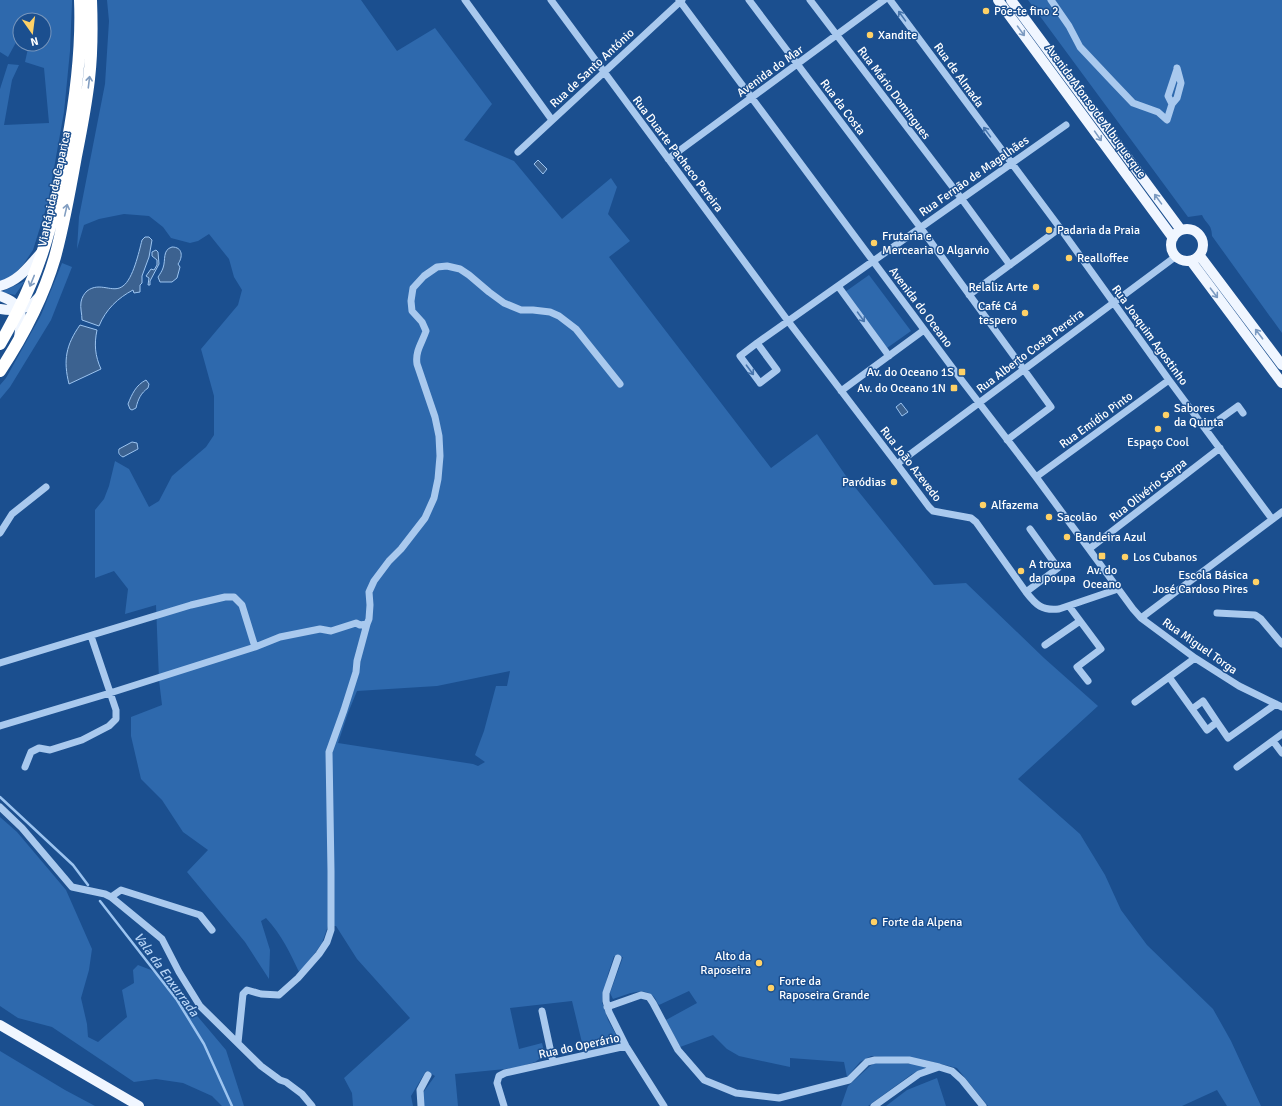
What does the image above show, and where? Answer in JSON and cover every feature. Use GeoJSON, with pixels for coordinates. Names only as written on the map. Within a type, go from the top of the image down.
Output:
{"type":"FeatureCollection","features":[{"type":"Feature","properties":{"kind":"highway","name":"Via Rápida da Caparica"},"geometry":{"type":"LineString","coordinates":[[0,344],[15,305],[32,281],[55,206],[75,99],[80,46],[80,0]]}},
{"type":"Feature","properties":{"kind":"highway","name":"Via Rápida da Caparica"},"geometry":{"type":"LineString","coordinates":[[0,371],[18,342],[33,312],[56,253],[86,105],[91,61],[91,0]]}},
{"type":"Feature","properties":{"kind":"main road","name":"Avenida Afonso de Albuquerque"},"geometry":{"type":"LineString","coordinates":[[998,0],[1173,238],[1171,244],[1172,251],[1175,256]]}},
{"type":"Feature","properties":{"kind":"main road","name":"Avenida Afonso de Albuquerque"},"geometry":{"type":"LineString","coordinates":[[1011,0],[1181,230]]}},
{"type":"Feature","properties":{"kind":"main road"},"geometry":{"type":"LineString","coordinates":[[1173,238],[1176,233],[1181,230],[1192,230],[1200,235],[1204,246],[1203,251],[1195,259],[1185,262],[1179,260],[1175,256]]}},
{"type":"Feature","properties":{"kind":"main road"},"geometry":{"type":"LineString","coordinates":[[0,286],[8,284],[18,278],[42,252]]}},
{"type":"Feature","properties":{"kind":"main road"},"geometry":{"type":"LineString","coordinates":[[1195,259],[1282,365]]}},
{"type":"Feature","properties":{"kind":"main road"},"geometry":{"type":"LineString","coordinates":[[1195,259],[1282,383]]}},
{"type":"Feature","properties":{"kind":"main road"},"geometry":{"type":"LineString","coordinates":[[0,298],[15,305],[28,308],[35,302],[45,284]]}},
{"type":"Feature","properties":{"kind":"main road"},"geometry":{"type":"LineString","coordinates":[[0,309],[5,310],[15,305]]}},
{"type":"Feature","properties":{"kind":"main road"},"geometry":{"type":"LineString","coordinates":[[15,305],[21,319],[18,342]]}},
{"type":"Feature","properties":{"kind":"main road"},"geometry":{"type":"LineString","coordinates":[[0,1025],[139,1106]]}},
{"type":"Feature","properties":{"kind":"street","name":"Rua Duarte Pacheco Pereira"},"geometry":{"type":"LineString","coordinates":[[551,0],[788,321]]}},
{"type":"Feature","properties":{"kind":"street","name":"Rua da Costa"},"geometry":{"type":"LineString","coordinates":[[749,0],[920,227],[1051,407],[1007,440]]}},
{"type":"Feature","properties":{"kind":"street","name":"Rua Mário Domingues"},"geometry":{"type":"LineString","coordinates":[[810,0],[961,198],[1010,265]]}},
{"type":"Feature","properties":{"kind":"street","name":"Avenida do Mar"},"geometry":{"type":"LineString","coordinates":[[668,159],[884,0]]}},
{"type":"Feature","properties":{"kind":"street","name":"Rua de Almada"},"geometry":{"type":"LineString","coordinates":[[890,0],[1010,163]]}},
{"type":"Feature","properties":{"kind":"street"},"geometry":{"type":"LineString","coordinates":[[1051,0],[1069,26],[1080,47],[1133,103],[1158,112],[1167,120],[1172,104],[1177,98],[1181,83],[1177,68]]}},
{"type":"Feature","properties":{"kind":"street"},"geometry":{"type":"LineString","coordinates":[[469,1],[552,120]]}},
{"type":"Feature","properties":{"kind":"street","name":"Rua de Santo António"},"geometry":{"type":"LineString","coordinates":[[518,152],[680,1]]}},
{"type":"Feature","properties":{"kind":"street","name":"Avenida do Oceano"},"geometry":{"type":"LineString","coordinates":[[680,1],[1118,589]]}},
{"type":"Feature","properties":{"kind":"street","name":"Rua Fernão de Magalhães"},"geometry":{"type":"LineString","coordinates":[[757,343],[777,370],[760,383],[740,356],[757,343],[1010,163],[1066,125]]}},
{"type":"Feature","properties":{"kind":"street","name":"Rua Joaquim Agostinho"},"geometry":{"type":"LineString","coordinates":[[1010,163],[1060,228],[1139,339],[1272,519]]}},
{"type":"Feature","properties":{"kind":"street"},"geometry":{"type":"LineString","coordinates":[[969,295],[1060,228]]}},
{"type":"Feature","properties":{"kind":"street","name":"Rua Alberto Costa Pereira"},"geometry":{"type":"LineString","coordinates":[[897,464],[1175,256]]}},
{"type":"Feature","properties":{"kind":"street"},"geometry":{"type":"LineString","coordinates":[[238,1042],[243,994],[247,990],[261,994],[279,995],[298,978],[319,954],[327,942],[331,930],[329,752],[356,672],[357,661],[369,619],[369,592],[374,581],[389,561],[401,549],[425,518],[434,498],[438,479],[440,456],[439,436],[435,417],[416,357],[426,331],[422,322],[412,311],[411,301],[413,288],[424,276],[437,267],[447,266],[460,269],[504,303],[521,310],[550,312],[559,316],[576,329],[620,384]]}},
{"type":"Feature","properties":{"kind":"street"},"geometry":{"type":"LineString","coordinates":[[838,286],[890,356]]}},
{"type":"Feature","properties":{"kind":"street","name":"Rua João Azevedo"},"geometry":{"type":"LineString","coordinates":[[788,321],[928,507],[933,511],[971,518],[976,522],[1034,602],[1042,608],[1050,610],[1059,609],[1118,589]]}},
{"type":"Feature","properties":{"kind":"street"},"geometry":{"type":"LineString","coordinates":[[841,391],[924,330]]}},
{"type":"Feature","properties":{"kind":"street","name":"Rua Emídio Pinto"},"geometry":{"type":"LineString","coordinates":[[1036,477],[1169,380]]}},
{"type":"Feature","properties":{"kind":"street"},"geometry":{"type":"LineString","coordinates":[[1206,429],[1238,406],[1244,413]]}},
{"type":"Feature","properties":{"kind":"street","name":"Rua Olivério Serpa"},"geometry":{"type":"LineString","coordinates":[[1089,549],[1220,448]]}},
{"type":"Feature","properties":{"kind":"street"},"geometry":{"type":"LineString","coordinates":[[0,533],[12,514],[46,487]]}},
{"type":"Feature","properties":{"kind":"street"},"geometry":{"type":"LineString","coordinates":[[1141,618],[1282,512]]}},
{"type":"Feature","properties":{"kind":"street"},"geometry":{"type":"LineString","coordinates":[[1026,592],[1058,568],[1030,529]]}},
{"type":"Feature","properties":{"kind":"street","name":"Rua Miguel Torga"},"geometry":{"type":"LineString","coordinates":[[1118,589],[1141,618],[1195,658],[1239,686],[1279,705]]}},
{"type":"Feature","properties":{"kind":"street"},"geometry":{"type":"LineString","coordinates":[[0,663],[191,605],[225,597],[234,598],[242,605],[255,647]]}},
{"type":"Feature","properties":{"kind":"street"},"geometry":{"type":"LineString","coordinates":[[1069,606],[1101,649],[1077,667],[1088,681]]}},
{"type":"Feature","properties":{"kind":"street"},"geometry":{"type":"LineString","coordinates":[[1217,613],[1255,615],[1261,619],[1282,642]]}},
{"type":"Feature","properties":{"kind":"street"},"geometry":{"type":"LineString","coordinates":[[1045,645],[1080,621]]}},
{"type":"Feature","properties":{"kind":"street"},"geometry":{"type":"LineString","coordinates":[[0,726],[255,647],[280,637],[320,629],[331,631],[356,623],[360,625],[367,624]]}},
{"type":"Feature","properties":{"kind":"street"},"geometry":{"type":"LineString","coordinates":[[25,767],[31,752],[39,748],[50,750],[82,740],[109,726],[116,719],[116,710],[91,636]]}},
{"type":"Feature","properties":{"kind":"street"},"geometry":{"type":"LineString","coordinates":[[1135,702],[1195,658]]}},
{"type":"Feature","properties":{"kind":"street"},"geometry":{"type":"LineString","coordinates":[[1169,677],[1207,730],[1218,722]]}},
{"type":"Feature","properties":{"kind":"street"},"geometry":{"type":"LineString","coordinates":[[1192,709],[1203,701],[1228,738],[1279,705]]}},
{"type":"Feature","properties":{"kind":"street"},"geometry":{"type":"LineString","coordinates":[[1237,768],[1282,734]]}},
{"type":"Feature","properties":{"kind":"street"},"geometry":{"type":"LineString","coordinates":[[1273,741],[1282,753]]}},
{"type":"Feature","properties":{"kind":"street"},"geometry":{"type":"LineString","coordinates":[[0,807],[22,828],[72,887],[105,894],[111,897],[162,939],[179,972],[200,1006],[261,1066],[302,1094],[312,1106]]}},
{"type":"Feature","properties":{"kind":"street"},"geometry":{"type":"LineString","coordinates":[[111,897],[120,890],[200,915],[212,930]]}},
{"type":"Feature","properties":{"kind":"street"},"geometry":{"type":"LineString","coordinates":[[618,958],[606,993],[606,1001],[607,1007],[626,1046]]}},
{"type":"Feature","properties":{"kind":"street"},"geometry":{"type":"LineString","coordinates":[[607,1007],[641,995],[649,997],[678,1050],[704,1080],[736,1093],[779,1098],[849,1080],[867,1062],[875,1060],[909,1060],[952,1071],[962,1080],[983,1106]]}},
{"type":"Feature","properties":{"kind":"street"},"geometry":{"type":"LineString","coordinates":[[542,1011],[553,1062]]}},
{"type":"Feature","properties":{"kind":"street","name":"Rua do Operário"},"geometry":{"type":"LineString","coordinates":[[504,1106],[496,1083],[499,1076],[505,1073],[626,1046],[664,1106]]}},
{"type":"Feature","properties":{"kind":"street"},"geometry":{"type":"LineString","coordinates":[[874,1106],[918,1074],[938,1067]]}},
{"type":"Feature","properties":{"kind":"street"},"geometry":{"type":"LineString","coordinates":[[421,1106],[420,1090],[428,1075]]}},
{"type":"Feature","properties":{"kind":"shaded area"},"geometry":{"type":"Polygon","coordinates":[[[0,0],[72,0],[70,51],[64,112],[48,202],[33,250],[23,265],[9,279],[0,281],[0,89],[8,64],[19,65],[12,80],[4,125],[49,123],[44,68],[25,62],[27,52],[52,52],[52,12],[12,12],[12,50],[8,57],[0,52],[0,0]]]}},
{"type":"Feature","properties":{"kind":"shaded area"},"geometry":{"type":"Polygon","coordinates":[[[107,0],[361,0],[397,51],[435,28],[492,104],[464,140],[514,161],[562,219],[611,178],[617,187],[608,214],[630,241],[609,257],[771,468],[817,434],[846,476],[934,585],[966,583],[1044,658],[1098,706],[1018,779],[1080,834],[1105,875],[1121,910],[1147,945],[1213,1009],[1231,1041],[1261,1106],[1227,1106],[1217,1090],[1182,1106],[988,1106],[957,1068],[925,1060],[871,1056],[860,1062],[847,1077],[844,1062],[790,1058],[790,1067],[739,1056],[727,1049],[713,1035],[680,1047],[666,1020],[697,1003],[689,991],[659,1005],[654,997],[645,992],[634,992],[613,999],[610,993],[623,957],[614,956],[608,974],[602,1002],[608,1020],[620,1042],[584,1051],[572,1001],[510,1008],[519,1049],[542,1043],[545,1055],[535,1062],[516,1068],[455,1074],[458,1106],[424,1106],[422,1094],[435,1076],[426,1071],[411,1096],[413,1106],[353,1106],[352,1093],[344,1078],[410,1018],[357,959],[336,926],[328,926],[322,943],[300,974],[277,931],[266,918],[261,921],[270,950],[269,979],[245,942],[187,872],[208,850],[183,832],[162,800],[141,779],[131,736],[131,717],[162,705],[159,680],[156,605],[125,614],[128,589],[114,571],[95,578],[95,510],[104,499],[115,461],[129,469],[149,507],[159,501],[172,476],[206,447],[214,435],[214,396],[201,349],[238,305],[242,290],[234,277],[229,259],[209,234],[198,241],[190,243],[171,238],[163,227],[149,216],[124,214],[99,219],[84,225],[77,249],[79,217],[105,84],[109,21],[107,0]],[[510,671],[437,686],[357,691],[338,743],[478,766],[485,762],[475,755],[484,731],[496,686],[507,686],[510,671]]]}},
{"type":"Feature","properties":{"kind":"shaded area"},"geometry":{"type":"Polygon","coordinates":[[[1028,0],[1282,0],[1282,333],[1212,236],[1210,226],[1202,215],[1188,217],[1028,0]]]}},
{"type":"Feature","properties":{"kind":"shaded area"},"geometry":{"type":"Polygon","coordinates":[[[538,160],[547,169],[543,174],[534,164],[538,160]]]}},
{"type":"Feature","properties":{"kind":"shaded area"},"geometry":{"type":"Polygon","coordinates":[[[145,237],[149,237],[152,240],[149,257],[142,276],[140,292],[134,293],[133,290],[117,300],[105,314],[99,326],[82,320],[81,302],[85,293],[92,288],[101,287],[115,289],[127,283],[133,272],[142,240],[145,237]]]}},
{"type":"Feature","properties":{"kind":"shaded area"},"geometry":{"type":"Polygon","coordinates":[[[172,247],[176,247],[181,253],[181,258],[178,264],[180,267],[177,278],[172,282],[160,282],[158,277],[164,265],[167,250],[172,247]]]}},
{"type":"Feature","properties":{"kind":"shaded area"},"geometry":{"type":"Polygon","coordinates":[[[156,250],[158,252],[159,264],[150,281],[150,285],[148,285],[149,278],[146,276],[151,269],[154,270],[157,265],[157,260],[152,256],[152,252],[156,250]]]}},
{"type":"Feature","properties":{"kind":"shaded area"},"geometry":{"type":"Polygon","coordinates":[[[62,263],[72,267],[51,320],[10,387],[0,399],[0,385],[6,378],[41,315],[62,263]]]}},
{"type":"Feature","properties":{"kind":"shaded area"},"geometry":{"type":"Polygon","coordinates":[[[869,275],[911,331],[887,348],[845,292],[869,275]]]}},
{"type":"Feature","properties":{"kind":"shaded area"},"geometry":{"type":"Polygon","coordinates":[[[25,281],[15,295],[1,292],[25,281]]]}},
{"type":"Feature","properties":{"kind":"shaded area"},"geometry":{"type":"Polygon","coordinates":[[[80,325],[97,330],[96,350],[97,359],[101,369],[69,384],[66,367],[67,353],[75,332],[80,325]]]}},
{"type":"Feature","properties":{"kind":"shaded area"},"geometry":{"type":"Polygon","coordinates":[[[146,380],[149,384],[148,388],[140,396],[136,408],[132,410],[130,409],[128,404],[133,393],[140,384],[146,380]]]}},
{"type":"Feature","properties":{"kind":"shaded area"},"geometry":{"type":"Polygon","coordinates":[[[901,403],[908,412],[902,416],[896,407],[901,403]]]}},
{"type":"Feature","properties":{"kind":"shaded area"},"geometry":{"type":"Polygon","coordinates":[[[132,442],[137,443],[138,449],[123,457],[119,453],[119,449],[132,442]]]}},
{"type":"Feature","properties":{"kind":"shaded area"},"geometry":{"type":"Polygon","coordinates":[[[0,817],[17,832],[66,890],[92,949],[89,970],[81,998],[87,1024],[88,1037],[98,1042],[127,1017],[122,990],[134,983],[133,970],[138,965],[151,970],[177,992],[226,1050],[244,1106],[222,1106],[212,1096],[183,1083],[156,1079],[134,1082],[52,1027],[18,1018],[0,1006],[0,817]]]}},
{"type":"Feature","properties":{"kind":"shaded area"},"geometry":{"type":"Polygon","coordinates":[[[0,1051],[65,1090],[95,1106],[0,1106],[0,1051]]]}},
{"type":"Feature","properties":{"kind":"shaded area"},"geometry":{"type":"Polygon","coordinates":[[[875,1063],[912,1064],[924,1066],[925,1068],[912,1074],[868,1106],[841,1106],[848,1086],[875,1063]]]}},
{"type":"Feature","properties":{"kind":"shaded area"},"geometry":{"type":"Polygon","coordinates":[[[937,1078],[946,1106],[886,1106],[907,1090],[937,1078]]]}},
{"type":"Feature","properties":{"kind":"waterway","name":"Vala da Enxurrada"},"geometry":{"type":"LineString","coordinates":[[0,797],[73,865],[88,885]]}},
{"type":"Feature","properties":{"kind":"waterway","name":"Vala da Enxurrada"},"geometry":{"type":"LineString","coordinates":[[100,901],[177,1000],[204,1044],[232,1106]]}},
{"type":"Feature","properties":{"kind":"place","name":"Põe-te fino 2"},"geometry":{"type":"Point","coordinates":[986,11]}},
{"type":"Feature","properties":{"kind":"place","name":"Xandite"},"geometry":{"type":"Point","coordinates":[870,35]}},
{"type":"Feature","properties":{"kind":"place","name":"Padaria da Praia"},"geometry":{"type":"Point","coordinates":[1049,230]}},
{"type":"Feature","properties":{"kind":"place","name":"Frutaria e Mercearia O Algarvio"},"geometry":{"type":"Point","coordinates":[874,243]}},
{"type":"Feature","properties":{"kind":"place","name":"Realloffee"},"geometry":{"type":"Point","coordinates":[1069,258]}},
{"type":"Feature","properties":{"kind":"place","name":"Relaliz Arte"},"geometry":{"type":"Point","coordinates":[1036,287]}},
{"type":"Feature","properties":{"kind":"place","name":"Café Cá tespero"},"geometry":{"type":"Point","coordinates":[1025,313]}},
{"type":"Feature","properties":{"kind":"place","name":"Av. do Oceano 1S"},"geometry":{"type":"Point","coordinates":[962,372]}},
{"type":"Feature","properties":{"kind":"place","name":"Av. do Oceano 1N"},"geometry":{"type":"Point","coordinates":[954,388]}},
{"type":"Feature","properties":{"kind":"place","name":"Sabores da Quinta"},"geometry":{"type":"Point","coordinates":[1166,415]}},
{"type":"Feature","properties":{"kind":"place","name":"Espaço Cool"},"geometry":{"type":"Point","coordinates":[1158,429]}},
{"type":"Feature","properties":{"kind":"place","name":"Paródias"},"geometry":{"type":"Point","coordinates":[894,482]}},
{"type":"Feature","properties":{"kind":"place","name":"Alfazema"},"geometry":{"type":"Point","coordinates":[983,505]}},
{"type":"Feature","properties":{"kind":"place","name":"Sacolão"},"geometry":{"type":"Point","coordinates":[1049,517]}},
{"type":"Feature","properties":{"kind":"place","name":"Bandeira Azul"},"geometry":{"type":"Point","coordinates":[1067,537]}},
{"type":"Feature","properties":{"kind":"place","name":"Av. do Oceano"},"geometry":{"type":"Point","coordinates":[1102,556]}},
{"type":"Feature","properties":{"kind":"place","name":"Los Cubanos"},"geometry":{"type":"Point","coordinates":[1125,557]}},
{"type":"Feature","properties":{"kind":"place","name":"A trouxa da poupa"},"geometry":{"type":"Point","coordinates":[1021,571]}},
{"type":"Feature","properties":{"kind":"place","name":"Escola Básica José Cardoso Pires"},"geometry":{"type":"Point","coordinates":[1256,582]}},
{"type":"Feature","properties":{"kind":"place","name":"Forte da Alpena"},"geometry":{"type":"Point","coordinates":[874,922]}},
{"type":"Feature","properties":{"kind":"place","name":"Alto da Raposeira"},"geometry":{"type":"Point","coordinates":[759,963]}},
{"type":"Feature","properties":{"kind":"place","name":"Forte da Raposeira Grande"},"geometry":{"type":"Point","coordinates":[771,988]}}]}
